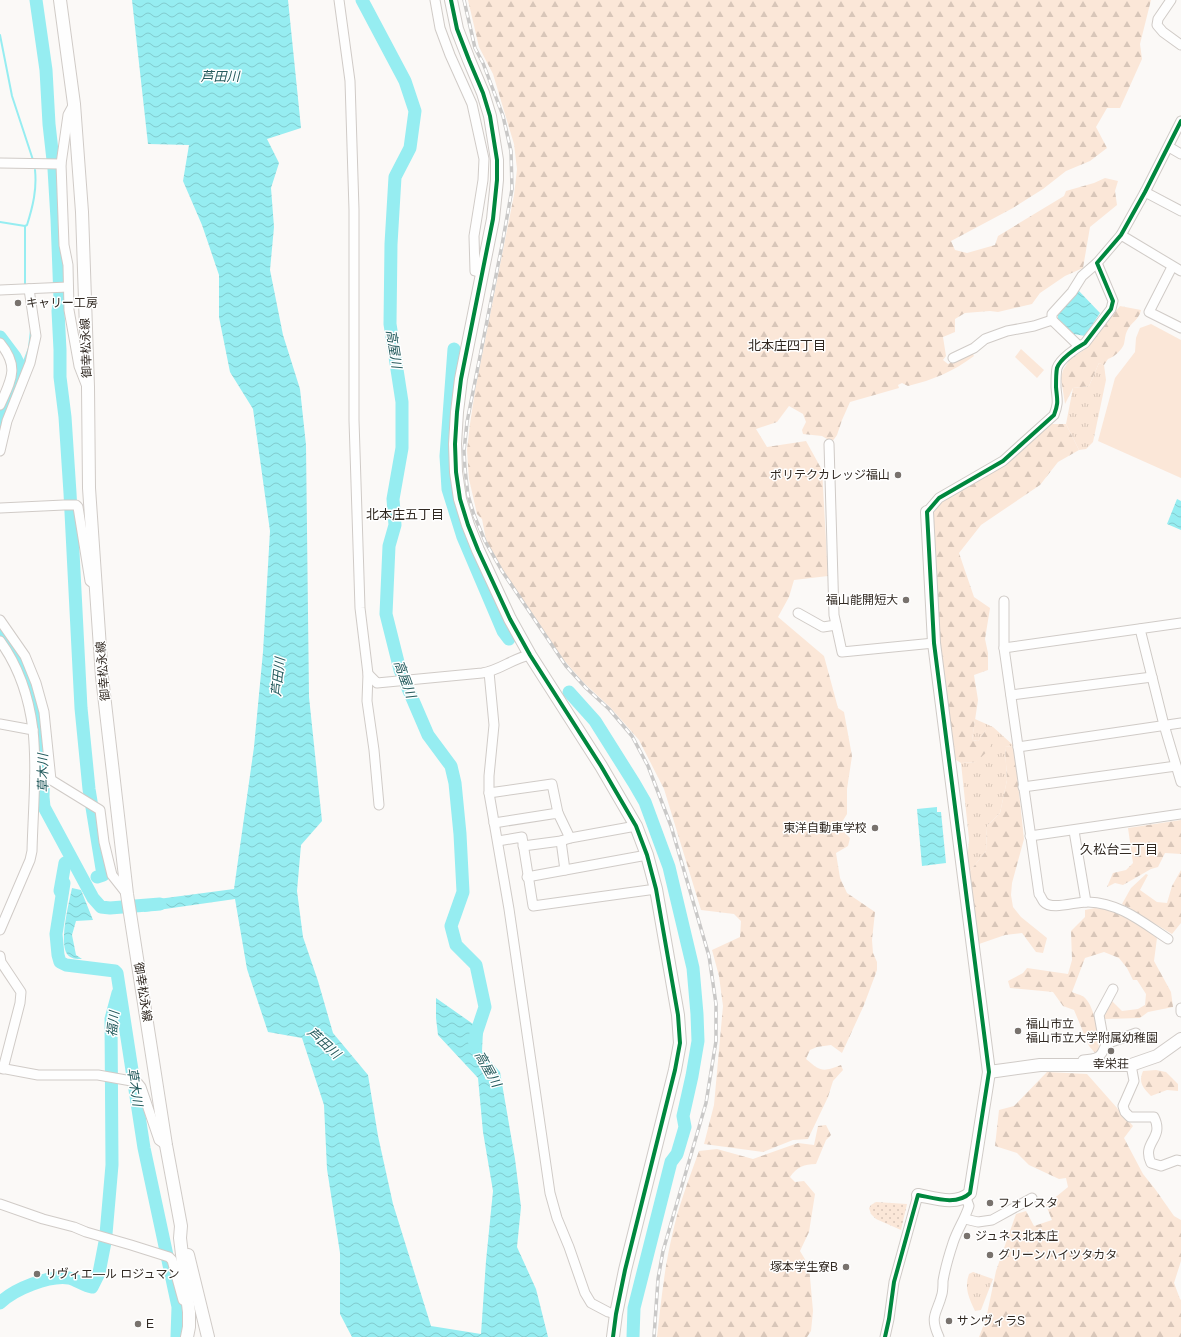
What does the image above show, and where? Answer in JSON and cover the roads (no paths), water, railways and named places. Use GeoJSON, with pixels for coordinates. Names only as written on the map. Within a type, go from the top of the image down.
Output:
{"type":"FeatureCollection","features":[{"type":"Feature","properties":{"kind":"street","name":"御幸松永線"},"geometry":{"type":"LineString","coordinates":[[60,0],[74,104],[82,212],[88,387],[89,488],[102,677],[127,894],[166,1145],[181,1226],[180,1238],[189,1312],[190,1334]]}},
{"type":"Feature","properties":{"kind":"street"},"geometry":{"type":"LineString","coordinates":[[339,0],[350,81],[354,210],[354,420],[360,608],[368,674],[367,701],[374,750],[379,805]]}},
{"type":"Feature","properties":{"kind":"street"},"geometry":{"type":"LineString","coordinates":[[435,0],[440,28],[450,55],[472,104],[484,159],[483,180],[474,236],[475,271],[482,274]]}},
{"type":"Feature","properties":{"kind":"street"},"geometry":{"type":"LineString","coordinates":[[451,0],[457,29],[483,93],[490,116],[497,160],[497,180],[493,219],[461,379],[457,412],[455,444],[456,472],[459,492],[468,525],[478,550],[510,619],[530,655],[636,826],[647,856],[656,889],[678,1015],[680,1043],[675,1070],[625,1270],[613,1337]]}},
{"type":"Feature","properties":{"kind":"street"},"geometry":{"type":"LineString","coordinates":[[1171,0],[1158,19],[1157,25],[1163,32],[1181,45]]}},
{"type":"Feature","properties":{"kind":"street"},"geometry":{"type":"LineString","coordinates":[[74,104],[68,115],[55,164],[64,245],[68,265],[62,287],[69,310],[79,366],[88,387]]}},
{"type":"Feature","properties":{"kind":"street"},"geometry":{"type":"LineString","coordinates":[[1079,346],[1052,320],[1052,314],[1072,292],[1082,276],[1097,263],[1121,235],[1146,192],[1181,121]]}},
{"type":"Feature","properties":{"kind":"street"},"geometry":{"type":"LineString","coordinates":[[1168,147],[1181,154]]}},
{"type":"Feature","properties":{"kind":"street"},"geometry":{"type":"LineString","coordinates":[[0,163],[55,164]]}},
{"type":"Feature","properties":{"kind":"street"},"geometry":{"type":"LineString","coordinates":[[1146,192],[1181,211]]}},
{"type":"Feature","properties":{"kind":"street"},"geometry":{"type":"LineString","coordinates":[[1121,235],[1172,267],[1181,271]]}},
{"type":"Feature","properties":{"kind":"street"},"geometry":{"type":"LineString","coordinates":[[885,1337],[898,1267],[918,1195],[943,1200],[956,1200],[966,1198],[970,1193],[989,1072],[934,643],[927,512],[939,498],[1003,461],[1040,429],[1054,414],[1058,405],[1056,386],[1058,368],[1067,355],[1085,343],[1111,309],[1114,301],[1097,263]]}},
{"type":"Feature","properties":{"kind":"street"},"geometry":{"type":"LineString","coordinates":[[1172,267],[1149,312],[1181,328]]}},
{"type":"Feature","properties":{"kind":"street"},"geometry":{"type":"LineString","coordinates":[[0,290],[62,287]]}},
{"type":"Feature","properties":{"kind":"street"},"geometry":{"type":"LineString","coordinates":[[0,451],[6,421],[30,363],[36,336],[26,289]]}},
{"type":"Feature","properties":{"kind":"street"},"geometry":{"type":"LineString","coordinates":[[953,358],[974,348],[985,339],[1007,331],[1034,326],[1052,320]]}},
{"type":"Feature","properties":{"kind":"street"},"geometry":{"type":"LineString","coordinates":[[0,343],[10,358],[12,377],[0,405]]}},
{"type":"Feature","properties":{"kind":"street"},"geometry":{"type":"LineString","coordinates":[[828,444],[834,615],[842,652],[934,643]]}},
{"type":"Feature","properties":{"kind":"street"},"geometry":{"type":"LineString","coordinates":[[0,508],[76,505],[78,507],[90,581],[96,586]]}},
{"type":"Feature","properties":{"kind":"street"},"geometry":{"type":"LineString","coordinates":[[1004,601],[1004,648],[1039,894],[1044,902],[1051,906],[1086,902],[1104,903],[1114,906],[1125,911],[1168,939]]}},
{"type":"Feature","properties":{"kind":"street"},"geometry":{"type":"LineString","coordinates":[[798,613],[823,627],[836,625]]}},
{"type":"Feature","properties":{"kind":"street"},"geometry":{"type":"LineString","coordinates":[[0,620],[25,656],[30,685],[31,715],[37,776],[32,851],[30,860],[0,930]]}},
{"type":"Feature","properties":{"kind":"street"},"geometry":{"type":"LineString","coordinates":[[1004,648],[1181,623]]}},
{"type":"Feature","properties":{"kind":"street"},"geometry":{"type":"LineString","coordinates":[[1140,629],[1164,725],[1181,782]]}},
{"type":"Feature","properties":{"kind":"street"},"geometry":{"type":"LineString","coordinates":[[0,641],[30,685],[44,712],[50,779]]}},
{"type":"Feature","properties":{"kind":"street"},"geometry":{"type":"LineString","coordinates":[[368,674],[377,683],[485,673],[520,656],[530,655]]}},
{"type":"Feature","properties":{"kind":"street"},"geometry":{"type":"LineString","coordinates":[[485,673],[494,725],[489,776],[489,793],[510,909],[550,1193],[557,1218],[570,1247],[585,1293],[591,1303],[608,1312],[616,1314]]}},
{"type":"Feature","properties":{"kind":"street"},"geometry":{"type":"LineString","coordinates":[[1010,695],[1152,677]]}},
{"type":"Feature","properties":{"kind":"street"},"geometry":{"type":"LineString","coordinates":[[1018,747],[1181,723]]}},
{"type":"Feature","properties":{"kind":"street"},"geometry":{"type":"LineString","coordinates":[[0,724],[33,730]]}},
{"type":"Feature","properties":{"kind":"street"},"geometry":{"type":"LineString","coordinates":[[1023,787],[1176,766]]}},
{"type":"Feature","properties":{"kind":"street"},"geometry":{"type":"LineString","coordinates":[[37,776],[50,779],[100,810],[104,842],[112,875],[127,894]]}},
{"type":"Feature","properties":{"kind":"street"},"geometry":{"type":"LineString","coordinates":[[489,793],[552,784],[558,813],[570,838]]}},
{"type":"Feature","properties":{"kind":"street"},"geometry":{"type":"LineString","coordinates":[[494,823],[558,813]]}},
{"type":"Feature","properties":{"kind":"street"},"geometry":{"type":"LineString","coordinates":[[1030,836],[1074,831],[1181,814]]}},
{"type":"Feature","properties":{"kind":"street"},"geometry":{"type":"LineString","coordinates":[[523,846],[561,841],[636,826]]}},
{"type":"Feature","properties":{"kind":"street"},"geometry":{"type":"LineString","coordinates":[[1074,831],[1086,902]]}},
{"type":"Feature","properties":{"kind":"street"},"geometry":{"type":"LineString","coordinates":[[498,841],[522,837],[527,877],[533,906],[656,889]]}},
{"type":"Feature","properties":{"kind":"street"},"geometry":{"type":"LineString","coordinates":[[561,841],[565,870]]}},
{"type":"Feature","properties":{"kind":"street"},"geometry":{"type":"LineString","coordinates":[[527,877],[647,856]]}},
{"type":"Feature","properties":{"kind":"street"},"geometry":{"type":"LineString","coordinates":[[0,956],[1,962],[21,992],[20,1003],[1,1068],[38,1075],[98,1075],[135,1082],[141,1087],[159,1140],[166,1145]]}},
{"type":"Feature","properties":{"kind":"street"},"geometry":{"type":"LineString","coordinates":[[1075,1065],[1076,1061],[1094,1060],[1102,1055],[1106,1044],[1103,1037],[1099,1015],[1112,989]]}},
{"type":"Feature","properties":{"kind":"street"},"geometry":{"type":"LineString","coordinates":[[1106,1044],[1136,1033]]}},
{"type":"Feature","properties":{"kind":"street"},"geometry":{"type":"LineString","coordinates":[[989,1072],[1040,1065],[1130,1065],[1157,1056],[1181,1040]]}},
{"type":"Feature","properties":{"kind":"street"},"geometry":{"type":"LineString","coordinates":[[1130,1065],[1134,1081],[1123,1106],[1125,1112],[1130,1117],[1154,1117],[1158,1124],[1158,1130],[1148,1155],[1151,1162],[1161,1166],[1177,1160],[1181,1161]]}},
{"type":"Feature","properties":{"kind":"street"},"geometry":{"type":"LineString","coordinates":[[939,1337],[933,1322],[934,1316],[943,1291],[944,1276],[953,1241],[965,1219],[969,1206],[966,1198]]}},
{"type":"Feature","properties":{"kind":"street"},"geometry":{"type":"LineString","coordinates":[[965,1219],[978,1222],[992,1220],[1032,1198]]}},
{"type":"Feature","properties":{"kind":"street"},"geometry":{"type":"LineString","coordinates":[[0,1204],[43,1219],[74,1227],[110,1240],[131,1245],[167,1257],[172,1260],[185,1307],[189,1312]]}},
{"type":"Feature","properties":{"kind":"street"},"geometry":{"type":"LineString","coordinates":[[181,1226],[208,1337]]}},
{"type":"Feature","properties":{"kind":"water","name":"芦田川"},"geometry":{"type":"Polygon","coordinates":[[[132,0],[288,0],[301,128],[267,139],[279,163],[271,188],[274,227],[270,270],[283,335],[300,389],[306,445],[309,697],[322,821],[301,845],[297,891],[303,937],[333,1033],[368,1075],[378,1136],[393,1204],[431,1326],[481,1334],[493,1191],[483,1132],[478,1078],[438,1035],[436,998],[483,1031],[482,1051],[500,1072],[515,1159],[521,1207],[517,1247],[536,1289],[548,1337],[352,1337],[340,1314],[340,1253],[327,1169],[324,1105],[302,1038],[268,1032],[247,969],[235,899],[144,912],[143,901],[234,889],[254,747],[263,652],[270,531],[253,409],[230,372],[219,317],[219,275],[202,225],[183,181],[189,145],[148,144],[132,0]]]}},
{"type":"Feature","properties":{"kind":"water"},"geometry":{"type":"Polygon","coordinates":[[[1078,290],[1100,313],[1085,336],[1074,334],[1058,319],[1058,310],[1078,290]]]}},
{"type":"Feature","properties":{"kind":"water"},"geometry":{"type":"Polygon","coordinates":[[[1177,499],[1181,501],[1181,530],[1167,524],[1177,499]]]}},
{"type":"Feature","properties":{"kind":"water"},"geometry":{"type":"Polygon","coordinates":[[[937,807],[937,812],[941,812],[946,863],[922,866],[917,809],[937,807]]]}},
{"type":"Feature","properties":{"kind":"water"},"geometry":{"type":"Polygon","coordinates":[[[72,888],[81,890],[93,920],[76,921],[72,935],[76,955],[82,959],[70,957],[65,948],[65,922],[72,888]]]}},
{"type":"Feature","properties":{"kind":"waterway"},"geometry":{"type":"LineString","coordinates":[[36,0],[46,70],[49,124],[54,169],[60,299],[58,311],[60,377],[65,417],[70,493],[81,708],[89,789],[103,875],[97,877]]}},
{"type":"Feature","properties":{"kind":"waterway","name":"高屋川"},"geometry":{"type":"LineString","coordinates":[[362,0],[405,81],[415,111],[410,148],[395,177],[391,244],[390,324],[402,402],[402,448],[393,499],[395,525],[389,546],[386,614],[400,670],[428,735],[451,766],[455,783],[460,834],[463,892],[451,926],[456,945],[476,965],[485,1007],[474,1040],[475,1043]]}},
{"type":"Feature","properties":{"kind":"waterway"},"geometry":{"type":"LineString","coordinates":[[0,35],[12,96],[33,160]]}},
{"type":"Feature","properties":{"kind":"waterway"},"geometry":{"type":"LineString","coordinates":[[25,286],[25,226],[27,225],[34,198],[35,170]]}},
{"type":"Feature","properties":{"kind":"waterway"},"geometry":{"type":"LineString","coordinates":[[0,222],[25,226]]}},
{"type":"Feature","properties":{"kind":"waterway"},"geometry":{"type":"LineString","coordinates":[[21,369],[29,348],[31,330]]}},
{"type":"Feature","properties":{"kind":"waterway","name":"草木川"},"geometry":{"type":"LineString","coordinates":[[0,337],[15,357],[21,369],[0,421]]}},
{"type":"Feature","properties":{"kind":"waterway"},"geometry":{"type":"LineString","coordinates":[[454,349],[446,456],[448,489],[463,537],[503,631],[509,639]]}},
{"type":"Feature","properties":{"kind":"waterway","name":"草木川"},"geometry":{"type":"LineString","coordinates":[[0,630],[18,656],[35,701],[44,751],[44,807],[93,898],[101,907],[110,908],[160,904]]}},
{"type":"Feature","properties":{"kind":"waterway"},"geometry":{"type":"LineString","coordinates":[[569,692],[595,721],[645,802],[669,867],[693,968],[698,1041],[683,1116],[685,1127],[677,1154],[671,1162],[634,1308],[633,1337]]}},
{"type":"Feature","properties":{"kind":"waterway","name":"福川"},"geometry":{"type":"LineString","coordinates":[[60,891],[65,863]]}},
{"type":"Feature","properties":{"kind":"waterway","name":"草木川"},"geometry":{"type":"LineString","coordinates":[[64,883],[56,934],[60,962],[66,965],[115,971],[117,973],[144,1148],[178,1307],[177,1337]]}},
{"type":"Feature","properties":{"kind":"waterway","name":"福川"},"geometry":{"type":"LineString","coordinates":[[106,1234],[112,1165],[111,1019],[118,993]]}},
{"type":"Feature","properties":{"kind":"waterway","name":"福川"},"geometry":{"type":"LineString","coordinates":[[0,1303],[23,1288],[52,1279],[69,1278],[92,1287],[99,1273],[105,1242]]}},
{"type":"Feature","properties":{"kind":"railway"},"geometry":{"type":"LineString","coordinates":[[464,0],[475,48],[483,63],[503,116],[511,151],[512,189],[467,422],[464,451],[468,495],[474,515],[485,541],[502,571],[566,666],[586,688],[609,709],[632,736],[648,766],[671,826],[709,956],[716,1004],[716,1041],[706,1103],[663,1251],[658,1279],[654,1337]]}},
{"type":"Feature","properties":{"kind":"place","name":"キャリー工房"},"geometry":{"type":"Point","coordinates":[18,303]}},
{"type":"Feature","properties":{"kind":"place","name":"ポリテクカレッジ福山"},"geometry":{"type":"Point","coordinates":[898,475]}},
{"type":"Feature","properties":{"kind":"place","name":"福山能開短大"},"geometry":{"type":"Point","coordinates":[906,600]}},
{"type":"Feature","properties":{"kind":"place","name":"東洋自動車学校"},"geometry":{"type":"Point","coordinates":[875,828]}},
{"type":"Feature","properties":{"kind":"place","name":"福山市立 福山市立大学附属幼稚園"},"geometry":{"type":"Point","coordinates":[1018,1031]}},
{"type":"Feature","properties":{"kind":"place","name":"幸栄荘"},"geometry":{"type":"Point","coordinates":[1111,1051]}},
{"type":"Feature","properties":{"kind":"place","name":"フォレスタ"},"geometry":{"type":"Point","coordinates":[990,1203]}},
{"type":"Feature","properties":{"kind":"place","name":"ジュネス北本庄"},"geometry":{"type":"Point","coordinates":[967,1236]}},
{"type":"Feature","properties":{"kind":"place","name":"グリーンハイツタカタ"},"geometry":{"type":"Point","coordinates":[990,1255]}},
{"type":"Feature","properties":{"kind":"place","name":"塚本学生寮B"},"geometry":{"type":"Point","coordinates":[846,1267]}},
{"type":"Feature","properties":{"kind":"place","name":"リヴィエ―ル ロジュマン"},"geometry":{"type":"Point","coordinates":[37,1274]}},
{"type":"Feature","properties":{"kind":"place","name":"サンヴィラS"},"geometry":{"type":"Point","coordinates":[949,1321]}},
{"type":"Feature","properties":{"kind":"place","name":"E"},"geometry":{"type":"Point","coordinates":[138,1324]}},
{"type":"Feature","properties":{"kind":"district","name":"北本庄四丁目"},"geometry":{"type":"Point","coordinates":[787,345]}},
{"type":"Feature","properties":{"kind":"district","name":"北本庄五丁目"},"geometry":{"type":"Point","coordinates":[405,514]}},
{"type":"Feature","properties":{"kind":"district","name":"久松台三丁目"},"geometry":{"type":"Point","coordinates":[1119,849]}}]}
